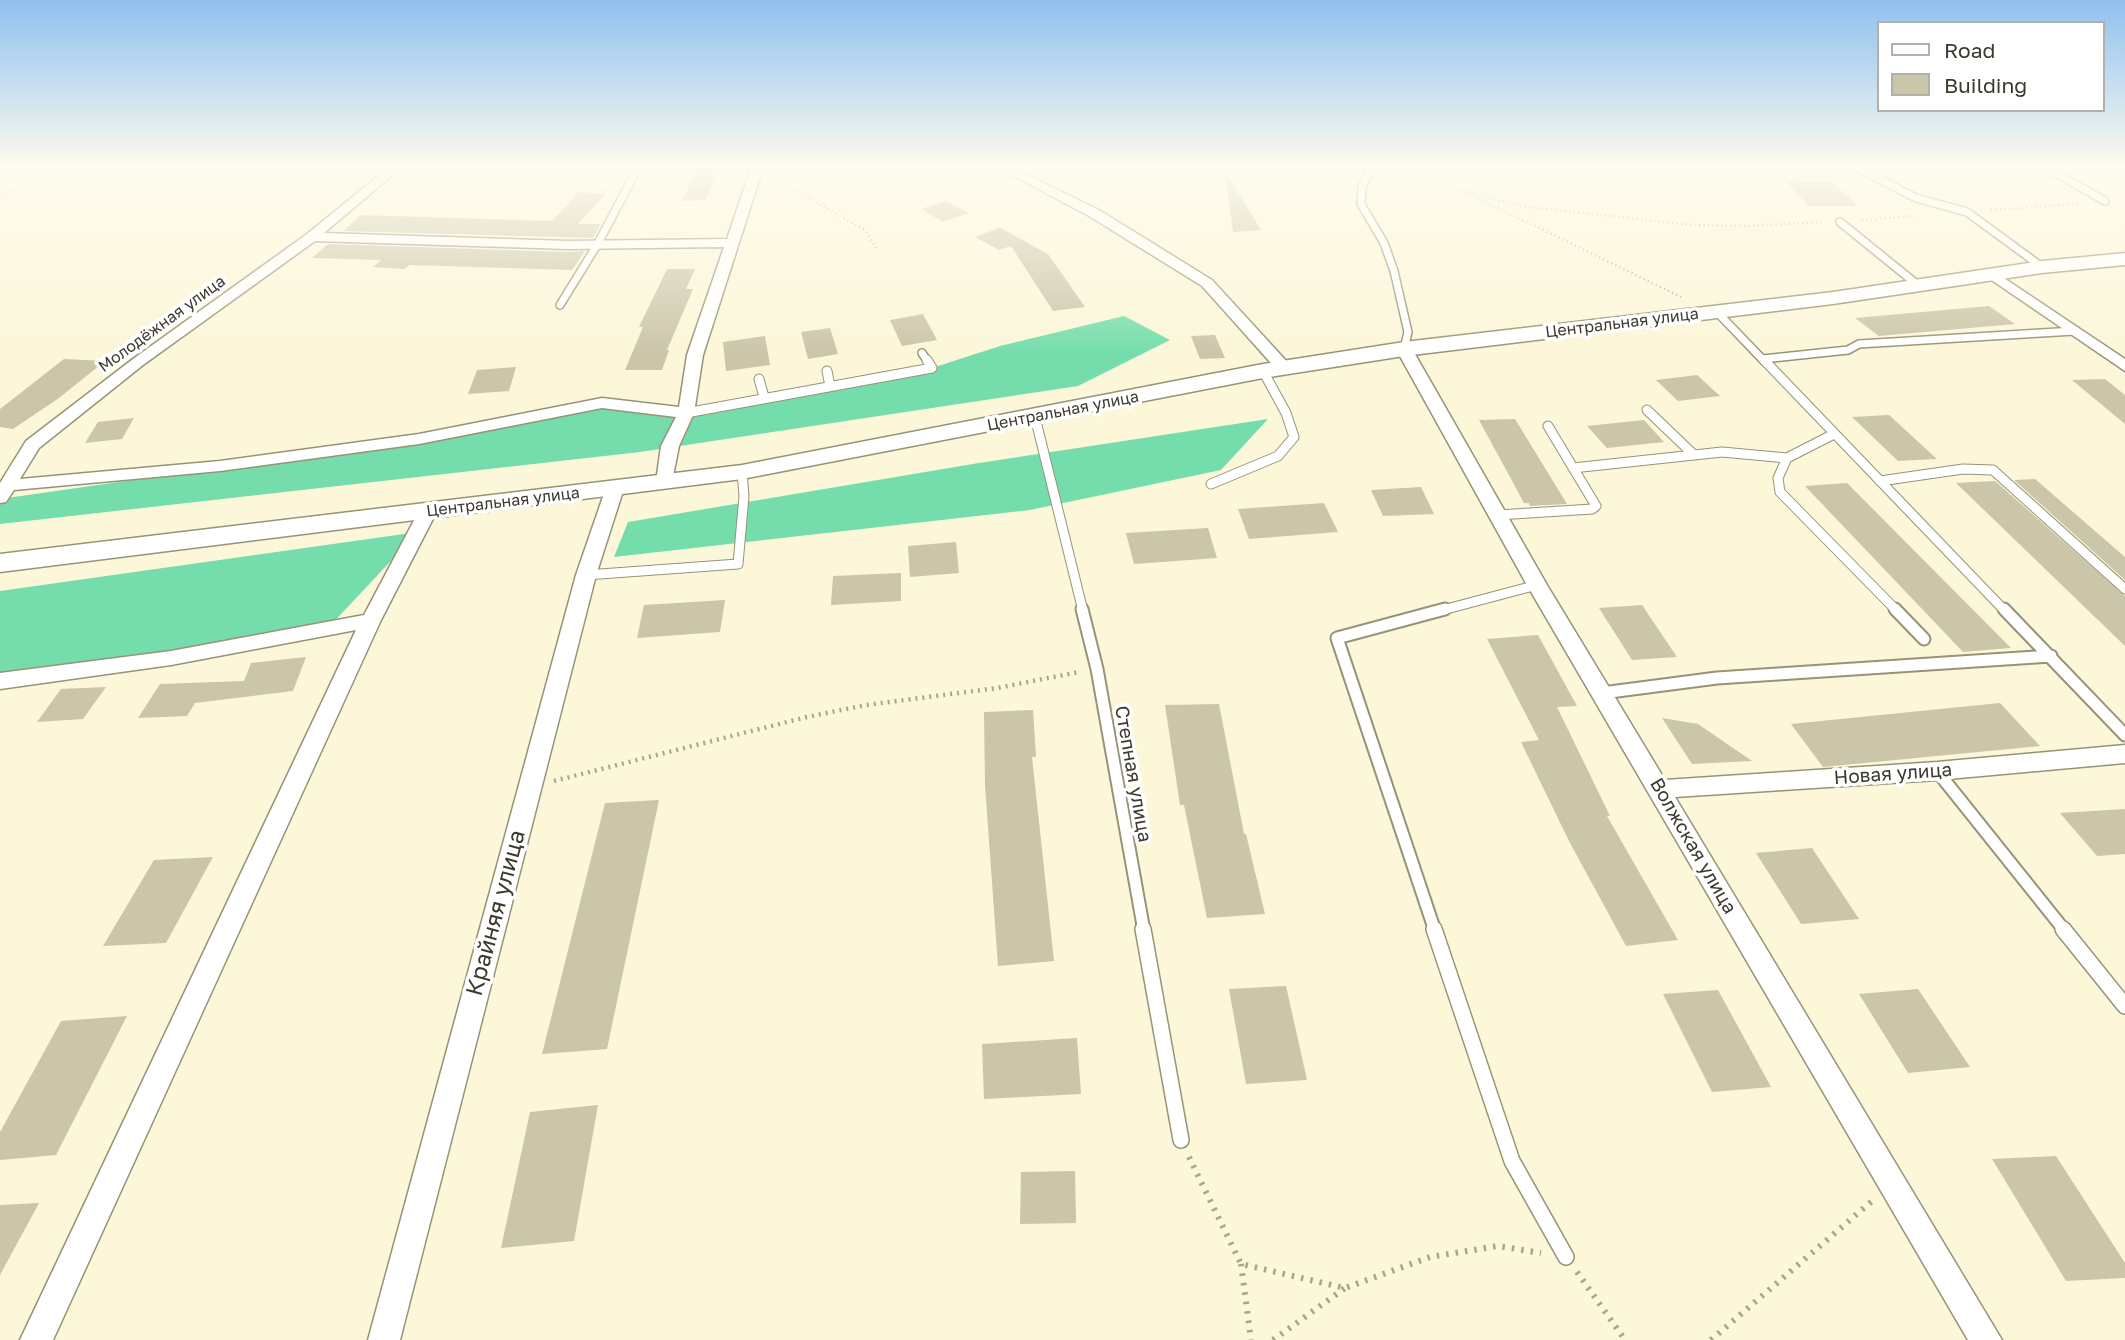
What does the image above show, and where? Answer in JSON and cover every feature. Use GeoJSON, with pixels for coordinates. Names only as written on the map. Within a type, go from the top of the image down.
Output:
{"type":"FeatureCollection","features":[{"type":"Feature","properties":{"kind":"main road","name":"Центральная улица"},"geometry":{"type":"LineString","coordinates":[[0,563],[743,472],[1273,369],[1404,349],[1712,313],[2042,267],[2125,259]]}},
{"type":"Feature","properties":{"kind":"street","name":"Молодёжная улица"},"geometry":{"type":"LineString","coordinates":[[4,491],[32,445],[138,362],[320,231]]}},
{"type":"Feature","properties":{"kind":"street"},"geometry":{"type":"LineString","coordinates":[[665,482],[670,446],[686,412],[695,355],[735,231]]}},
{"type":"Feature","properties":{"kind":"street"},"geometry":{"type":"LineString","coordinates":[[1122,231],[1207,283],[1273,369]]}},
{"type":"Feature","properties":{"kind":"street"},"geometry":{"type":"LineString","coordinates":[[312,237],[597,245],[731,243]]}},
{"type":"Feature","properties":{"kind":"street"},"geometry":{"type":"LineString","coordinates":[[1992,274],[2125,366]]}},
{"type":"Feature","properties":{"kind":"street","name":"Волжская улица"},"geometry":{"type":"LineString","coordinates":[[1404,349],[1537,585],[1986,1340]]}},
{"type":"Feature","properties":{"kind":"street"},"geometry":{"type":"LineString","coordinates":[[4,491],[419,439],[602,403],[686,412]]}},
{"type":"Feature","properties":{"kind":"street","name":"Крайняя улица"},"geometry":{"type":"LineString","coordinates":[[384,1340],[586,575],[615,488]]}},
{"type":"Feature","properties":{"kind":"street"},"geometry":{"type":"LineString","coordinates":[[36,1340],[371,620],[428,512]]}},
{"type":"Feature","properties":{"kind":"street"},"geometry":{"type":"LineString","coordinates":[[0,681],[171,658],[371,620]]}},
{"type":"Feature","properties":{"kind":"street","name":"Новая улица"},"geometry":{"type":"LineString","coordinates":[[1660,789],[1937,771],[2125,754]]}},
{"type":"Feature","properties":{"kind":"lane"},"geometry":{"type":"LineString","coordinates":[[560,305],[605,231]]}},
{"type":"Feature","properties":{"kind":"lane"},"geometry":{"type":"LineString","coordinates":[[1377,231],[1394,271],[1408,332],[1404,349]]}},
{"type":"Feature","properties":{"kind":"lane"},"geometry":{"type":"LineString","coordinates":[[1851,231],[1919,286]]}},
{"type":"Feature","properties":{"kind":"lane"},"geometry":{"type":"LineString","coordinates":[[1992,231],[2042,267]]}},
{"type":"Feature","properties":{"kind":"lane"},"geometry":{"type":"LineString","coordinates":[[1712,313],[1763,359],[2125,735]]}},
{"type":"Feature","properties":{"kind":"lane"},"geometry":{"type":"LineString","coordinates":[[1763,359],[1848,350],[1859,344],[2074,331]]}},
{"type":"Feature","properties":{"kind":"lane"},"geometry":{"type":"LineString","coordinates":[[686,412],[932,368],[922,353]]}},
{"type":"Feature","properties":{"kind":"lane"},"geometry":{"type":"LineString","coordinates":[[1211,484],[1278,456],[1294,437],[1273,369]]}},
{"type":"Feature","properties":{"kind":"lane"},"geometry":{"type":"LineString","coordinates":[[827,371],[830,386]]}},
{"type":"Feature","properties":{"kind":"lane"},"geometry":{"type":"LineString","coordinates":[[759,379],[764,397]]}},
{"type":"Feature","properties":{"kind":"lane"},"geometry":{"type":"LineString","coordinates":[[1647,410],[1693,454]]}},
{"type":"Feature","properties":{"kind":"lane","name":"Степная улица"},"geometry":{"type":"LineString","coordinates":[[1035,417],[1097,669],[1181,1140]]}},
{"type":"Feature","properties":{"kind":"lane"},"geometry":{"type":"LineString","coordinates":[[1498,515],[1592,509],[1596,506],[1548,426]]}},
{"type":"Feature","properties":{"kind":"lane"},"geometry":{"type":"LineString","coordinates":[[1573,468],[1722,452],[1787,458],[1834,434]]}},
{"type":"Feature","properties":{"kind":"lane"},"geometry":{"type":"LineString","coordinates":[[1787,458],[1778,478],[1780,492],[1924,639]]}},
{"type":"Feature","properties":{"kind":"lane"},"geometry":{"type":"LineString","coordinates":[[1880,481],[1963,469],[1993,470],[2125,589]]}},
{"type":"Feature","properties":{"kind":"lane"},"geometry":{"type":"LineString","coordinates":[[586,575],[738,564],[744,496],[743,472]]}},
{"type":"Feature","properties":{"kind":"lane"},"geometry":{"type":"LineString","coordinates":[[1537,585],[1337,638],[1512,1161],[1566,1257]]}},
{"type":"Feature","properties":{"kind":"lane"},"geometry":{"type":"LineString","coordinates":[[1602,693],[1717,678],[2051,656]]}},
{"type":"Feature","properties":{"kind":"lane"},"geometry":{"type":"LineString","coordinates":[[1937,771],[2125,1006]]}},
{"type":"Feature","properties":{"kind":"path"},"geometry":{"type":"LineString","coordinates":[[865,231],[877,249]]}},
{"type":"Feature","properties":{"kind":"path"},"geometry":{"type":"LineString","coordinates":[[1545,231],[1712,313]]}},
{"type":"Feature","properties":{"kind":"path"},"geometry":{"type":"LineString","coordinates":[[529,787],[807,717],[866,705],[996,688],[1097,669]]}},
{"type":"Feature","properties":{"kind":"path"},"geometry":{"type":"LineString","coordinates":[[1181,1140],[1241,1264],[1251,1340]]}},
{"type":"Feature","properties":{"kind":"path"},"geometry":{"type":"LineString","coordinates":[[1711,1340],[1891,1184]]}},
{"type":"Feature","properties":{"kind":"path"},"geometry":{"type":"LineString","coordinates":[[1273,1340],[1345,1288],[1430,1257],[1498,1246],[1566,1257],[1625,1340]]}},
{"type":"Feature","properties":{"kind":"path"},"geometry":{"type":"LineString","coordinates":[[1241,1264],[1345,1288]]}},
{"type":"Feature","properties":{"kind":"green space"},"geometry":{"type":"Polygon","coordinates":[[[1124,316],[1170,340],[1078,386],[640,452],[0,524],[0,499],[419,439],[602,403],[686,413],[932,368],[1000,346],[1124,316]]]}},
{"type":"Feature","properties":{"kind":"green space"},"geometry":{"type":"Polygon","coordinates":[[[1268,419],[1221,470],[1030,510],[614,557],[628,522],[979,463],[1268,419]]]}},
{"type":"Feature","properties":{"kind":"green space"},"geometry":{"type":"Polygon","coordinates":[[[418,532],[328,628],[0,676],[0,591],[418,532]]]}},
{"type":"Feature","properties":{"kind":"building"},"geometry":{"type":"Polygon","coordinates":[[[344,231],[597,231],[593,238],[344,231]]]}},
{"type":"Feature","properties":{"kind":"building"},"geometry":{"type":"Polygon","coordinates":[[[992,231],[1005,231],[1048,254],[1085,307],[1053,311],[1011,246],[999,250],[975,237],[992,231]]]}},
{"type":"Feature","properties":{"kind":"building"},"geometry":{"type":"Polygon","coordinates":[[[328,244],[585,251],[572,270],[410,265],[404,269],[373,267],[381,260],[312,258],[328,244]]]}},
{"type":"Feature","properties":{"kind":"building"},"geometry":{"type":"Polygon","coordinates":[[[667,269],[695,269],[686,289],[693,289],[667,350],[662,370],[625,370],[643,327],[639,327],[667,269]]]}},
{"type":"Feature","properties":{"kind":"building"},"geometry":{"type":"Polygon","coordinates":[[[1989,306],[2015,324],[1879,336],[1855,318],[1989,306]]]}},
{"type":"Feature","properties":{"kind":"building"},"geometry":{"type":"Polygon","coordinates":[[[923,314],[937,340],[902,346],[890,320],[923,314]]]}},
{"type":"Feature","properties":{"kind":"building"},"geometry":{"type":"Polygon","coordinates":[[[830,328],[838,354],[808,359],[801,332],[830,328]]]}},
{"type":"Feature","properties":{"kind":"building"},"geometry":{"type":"Polygon","coordinates":[[[1215,335],[1225,358],[1200,359],[1191,336],[1215,335]]]}},
{"type":"Feature","properties":{"kind":"building"},"geometry":{"type":"Polygon","coordinates":[[[765,336],[770,365],[726,371],[723,342],[765,336]]]}},
{"type":"Feature","properties":{"kind":"building"},"geometry":{"type":"Polygon","coordinates":[[[64,359],[105,361],[59,398],[13,429],[0,427],[0,409],[64,359]]]}},
{"type":"Feature","properties":{"kind":"building"},"geometry":{"type":"Polygon","coordinates":[[[516,367],[509,391],[468,394],[477,370],[516,367]]]}},
{"type":"Feature","properties":{"kind":"building"},"geometry":{"type":"Polygon","coordinates":[[[1697,375],[1720,396],[1678,401],[1656,380],[1697,375]]]}},
{"type":"Feature","properties":{"kind":"building"},"geometry":{"type":"Polygon","coordinates":[[[2105,379],[2125,395],[2125,424],[2072,380],[2105,379]]]}},
{"type":"Feature","properties":{"kind":"building"},"geometry":{"type":"Polygon","coordinates":[[[1889,415],[1937,459],[1898,461],[1852,417],[1889,415]]]}},
{"type":"Feature","properties":{"kind":"building"},"geometry":{"type":"Polygon","coordinates":[[[134,418],[122,439],[85,443],[98,422],[134,418]]]}},
{"type":"Feature","properties":{"kind":"building"},"geometry":{"type":"Polygon","coordinates":[[[1515,419],[1567,504],[1530,506],[1529,503],[1524,503],[1479,420],[1515,419]]]}},
{"type":"Feature","properties":{"kind":"building"},"geometry":{"type":"Polygon","coordinates":[[[1644,420],[1664,442],[1607,448],[1587,426],[1644,420]]]}},
{"type":"Feature","properties":{"kind":"building"},"geometry":{"type":"Polygon","coordinates":[[[2035,479],[2125,557],[2125,580],[2014,480],[2035,479]]]}},
{"type":"Feature","properties":{"kind":"building"},"geometry":{"type":"Polygon","coordinates":[[[1995,481],[2125,596],[2125,646],[1956,483],[1995,481]]]}},
{"type":"Feature","properties":{"kind":"building"},"geometry":{"type":"Polygon","coordinates":[[[1847,483],[2011,648],[1963,652],[1805,486],[1847,483]]]}},
{"type":"Feature","properties":{"kind":"building"},"geometry":{"type":"Polygon","coordinates":[[[1421,487],[1434,514],[1383,516],[1371,490],[1421,487]]]}},
{"type":"Feature","properties":{"kind":"building"},"geometry":{"type":"Polygon","coordinates":[[[1324,503],[1338,532],[1249,539],[1238,509],[1324,503]]]}},
{"type":"Feature","properties":{"kind":"building"},"geometry":{"type":"Polygon","coordinates":[[[1208,528],[1217,558],[1134,564],[1126,533],[1208,528]]]}},
{"type":"Feature","properties":{"kind":"building"},"geometry":{"type":"Polygon","coordinates":[[[956,542],[959,573],[910,577],[908,546],[956,542]]]}},
{"type":"Feature","properties":{"kind":"building"},"geometry":{"type":"Polygon","coordinates":[[[901,573],[901,601],[831,605],[833,576],[901,573]]]}},
{"type":"Feature","properties":{"kind":"building"},"geometry":{"type":"Polygon","coordinates":[[[725,600],[720,632],[637,638],[644,605],[725,600]]]}},
{"type":"Feature","properties":{"kind":"building"},"geometry":{"type":"Polygon","coordinates":[[[1642,605],[1677,657],[1632,660],[1599,608],[1642,605]]]}},
{"type":"Feature","properties":{"kind":"building"},"geometry":{"type":"Polygon","coordinates":[[[1538,635],[1577,706],[1557,707],[1610,816],[1607,816],[1678,940],[1626,946],[1569,841],[1521,742],[1539,740],[1487,639],[1538,635]]]}},
{"type":"Feature","properties":{"kind":"building"},"geometry":{"type":"Polygon","coordinates":[[[306,657],[293,691],[195,703],[187,716],[138,718],[160,684],[244,681],[251,663],[306,657]]]}},
{"type":"Feature","properties":{"kind":"building"},"geometry":{"type":"Polygon","coordinates":[[[106,687],[83,719],[37,722],[61,689],[106,687]]]}},
{"type":"Feature","properties":{"kind":"building"},"geometry":{"type":"Polygon","coordinates":[[[2000,703],[2040,746],[1823,767],[1791,724],[2000,703]]]}},
{"type":"Feature","properties":{"kind":"building"},"geometry":{"type":"Polygon","coordinates":[[[1219,704],[1244,834],[1265,914],[1207,918],[1184,805],[1180,805],[1165,705],[1219,704]]]}},
{"type":"Feature","properties":{"kind":"building"},"geometry":{"type":"Polygon","coordinates":[[[1033,710],[1036,757],[1032,757],[1054,961],[998,966],[985,785],[984,712],[1033,710]]]}},
{"type":"Feature","properties":{"kind":"building"},"geometry":{"type":"Polygon","coordinates":[[[1662,718],[1698,724],[1752,761],[1692,764],[1662,718]]]}},
{"type":"Feature","properties":{"kind":"building"},"geometry":{"type":"Polygon","coordinates":[[[659,800],[607,1049],[542,1054],[605,803],[659,800]]]}},
{"type":"Feature","properties":{"kind":"building"},"geometry":{"type":"Polygon","coordinates":[[[2125,809],[2125,854],[2097,856],[2060,813],[2125,809]]]}},
{"type":"Feature","properties":{"kind":"building"},"geometry":{"type":"Polygon","coordinates":[[[1812,848],[1859,919],[1801,924],[1756,853],[1812,848]]]}},
{"type":"Feature","properties":{"kind":"building"},"geometry":{"type":"Polygon","coordinates":[[[213,857],[166,943],[103,946],[154,860],[213,857]]]}},
{"type":"Feature","properties":{"kind":"building"},"geometry":{"type":"Polygon","coordinates":[[[1286,986],[1307,1080],[1246,1084],[1229,989],[1286,986]]]}},
{"type":"Feature","properties":{"kind":"building"},"geometry":{"type":"Polygon","coordinates":[[[1918,989],[1970,1067],[1908,1073],[1859,994],[1918,989]]]}},
{"type":"Feature","properties":{"kind":"building"},"geometry":{"type":"Polygon","coordinates":[[[1718,990],[1771,1087],[1712,1092],[1663,994],[1718,990]]]}},
{"type":"Feature","properties":{"kind":"building"},"geometry":{"type":"Polygon","coordinates":[[[127,1016],[56,1155],[0,1160],[0,1132],[61,1021],[127,1016]]]}},
{"type":"Feature","properties":{"kind":"building"},"geometry":{"type":"Polygon","coordinates":[[[1077,1038],[1081,1094],[984,1099],[982,1044],[1077,1038]]]}},
{"type":"Feature","properties":{"kind":"building"},"geometry":{"type":"Polygon","coordinates":[[[598,1105],[574,1241],[501,1248],[530,1112],[598,1105]]]}},
{"type":"Feature","properties":{"kind":"building"},"geometry":{"type":"Polygon","coordinates":[[[2056,1156],[2125,1263],[2125,1278],[2066,1281],[1992,1159],[2056,1156]]]}},
{"type":"Feature","properties":{"kind":"building"},"geometry":{"type":"Polygon","coordinates":[[[1075,1171],[1076,1223],[1020,1224],[1021,1172],[1075,1171]]]}},
{"type":"Feature","properties":{"kind":"building"},"geometry":{"type":"Polygon","coordinates":[[[39,1203],[0,1275],[0,1205],[39,1203]]]}}]}
